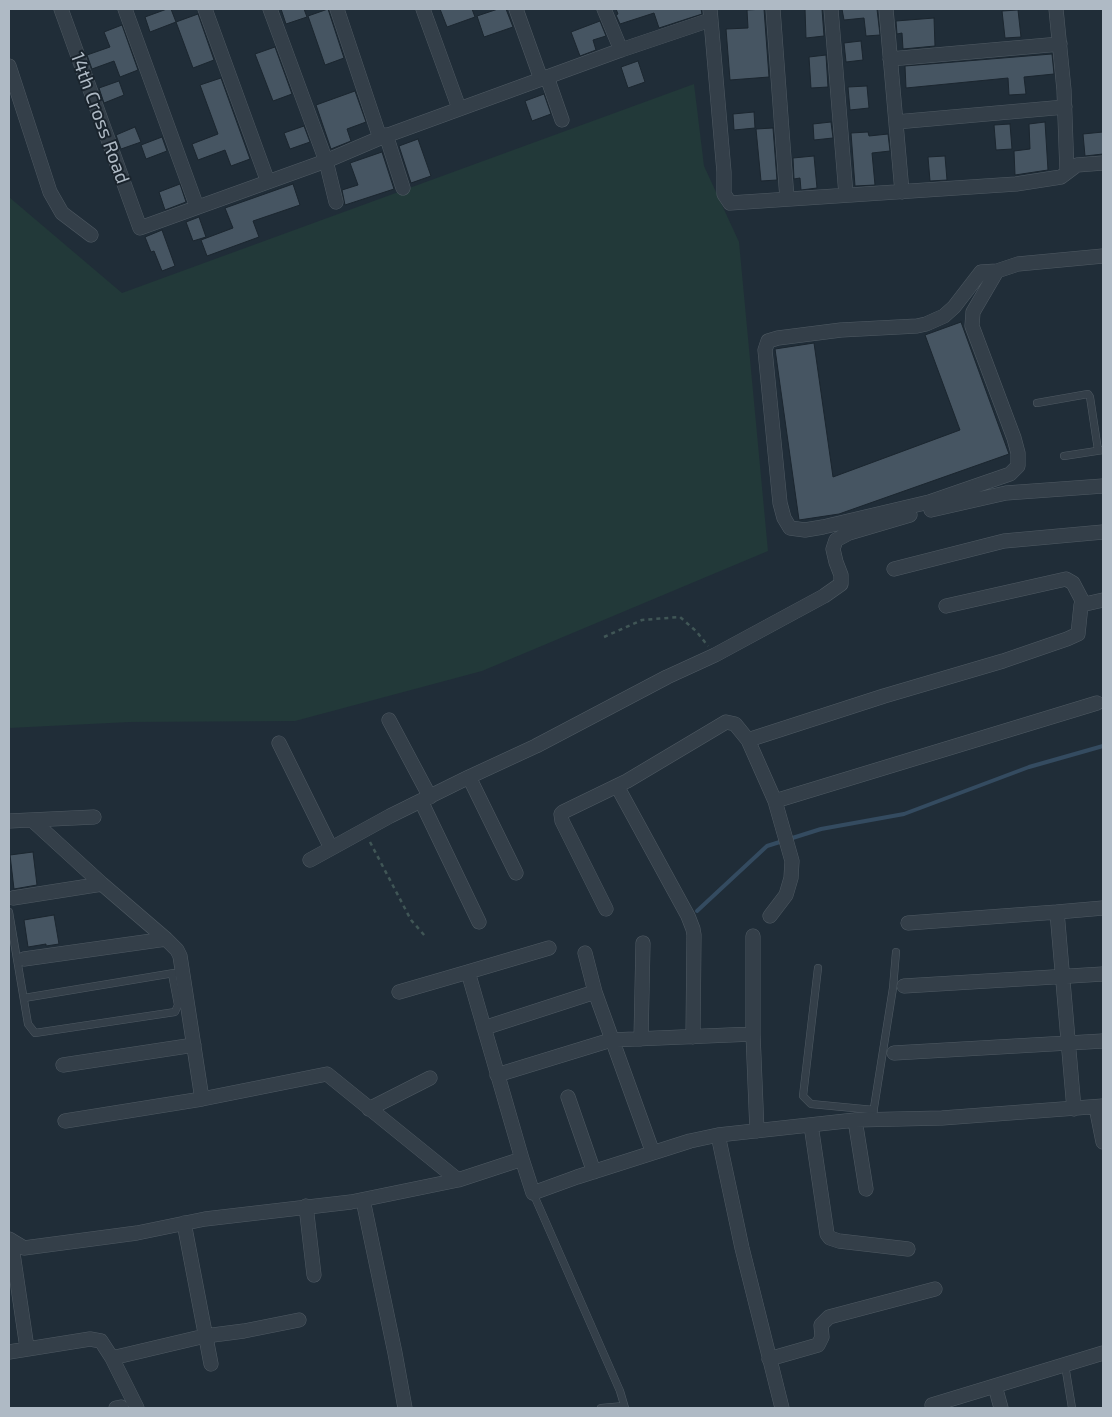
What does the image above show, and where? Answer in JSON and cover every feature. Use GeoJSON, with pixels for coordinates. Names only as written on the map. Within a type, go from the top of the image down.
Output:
{"type":"FeatureCollection","features":[{"type":"Feature","properties":{"kind":"street","name":"14th Cross Road"},"geometry":{"type":"LineString","coordinates":[[61,9],[140,228],[198,207]]}},
{"type":"Feature","properties":{"kind":"street"},"geometry":{"type":"LineString","coordinates":[[125,9],[198,207],[326,161],[459,108],[621,50],[710,14],[724,172],[724,194],[730,203],[1016,184],[1061,177],[1077,165],[1103,163]]}},
{"type":"Feature","properties":{"kind":"street"},"geometry":{"type":"LineString","coordinates":[[205,9],[268,182]]}},
{"type":"Feature","properties":{"kind":"street"},"geometry":{"type":"LineString","coordinates":[[270,9],[326,161],[336,202]]}},
{"type":"Feature","properties":{"kind":"street"},"geometry":{"type":"LineString","coordinates":[[337,9],[403,188]]}},
{"type":"Feature","properties":{"kind":"street"},"geometry":{"type":"LineString","coordinates":[[424,9],[459,108]]}},
{"type":"Feature","properties":{"kind":"street"},"geometry":{"type":"LineString","coordinates":[[516,9],[562,120]]}},
{"type":"Feature","properties":{"kind":"street"},"geometry":{"type":"LineString","coordinates":[[604,9],[621,50]]}},
{"type":"Feature","properties":{"kind":"street"},"geometry":{"type":"LineString","coordinates":[[773,9],[787,200]]}},
{"type":"Feature","properties":{"kind":"street"},"geometry":{"type":"LineString","coordinates":[[831,9],[846,196]]}},
{"type":"Feature","properties":{"kind":"street"},"geometry":{"type":"LineString","coordinates":[[886,9],[902,192]]}},
{"type":"Feature","properties":{"kind":"street"},"geometry":{"type":"LineString","coordinates":[[1056,9],[1065,107],[1067,172]]}},
{"type":"Feature","properties":{"kind":"street"},"geometry":{"type":"LineString","coordinates":[[890,59],[1060,44]]}},
{"type":"Feature","properties":{"kind":"street"},"geometry":{"type":"LineString","coordinates":[[9,66],[50,192],[62,213],[91,235]]}},
{"type":"Feature","properties":{"kind":"street"},"geometry":{"type":"LineString","coordinates":[[896,122],[1065,107]]}},
{"type":"Feature","properties":{"kind":"street"},"geometry":{"type":"LineString","coordinates":[[997,271],[973,312],[972,326],[1014,438],[1018,453],[1018,466],[1010,474],[929,502],[822,528],[805,530],[790,528],[784,518],[780,503],[765,350],[768,342],[778,338],[841,330],[926,324],[944,316],[954,308],[981,272],[997,271],[1018,264],[1103,256]]}},
{"type":"Feature","properties":{"kind":"street"},"geometry":{"type":"LineString","coordinates":[[310,860],[425,799],[536,746],[667,677],[715,655],[835,590],[841,584],[841,574],[833,549],[836,540],[849,533],[930,510],[1006,493],[1103,486]]}},
{"type":"Feature","properties":{"kind":"street"},"geometry":{"type":"LineString","coordinates":[[894,569],[1004,541],[1103,532]]}},
{"type":"Feature","properties":{"kind":"street"},"geometry":{"type":"LineString","coordinates":[[946,606],[1066,579],[1073,583],[1084,604]]}},
{"type":"Feature","properties":{"kind":"street"},"geometry":{"type":"LineString","coordinates":[[748,740],[884,696],[1003,661],[1067,639],[1078,634],[1081,605],[1103,600]]}},
{"type":"Feature","properties":{"kind":"street"},"geometry":{"type":"LineString","coordinates":[[775,801],[1097,703]]}},
{"type":"Feature","properties":{"kind":"street"},"geometry":{"type":"LineString","coordinates":[[389,720],[479,922]]}},
{"type":"Feature","properties":{"kind":"street"},"geometry":{"type":"LineString","coordinates":[[606,909],[562,821],[561,814],[617,786],[726,722],[735,724],[748,740],[775,801],[792,860],[791,878],[786,895],[770,916]]}},
{"type":"Feature","properties":{"kind":"street"},"geometry":{"type":"LineString","coordinates":[[279,743],[331,848]]}},
{"type":"Feature","properties":{"kind":"street"},"geometry":{"type":"LineString","coordinates":[[469,777],[516,873]]}},
{"type":"Feature","properties":{"kind":"street"},"geometry":{"type":"LineString","coordinates":[[617,786],[688,916],[693,929],[693,1037]]}},
{"type":"Feature","properties":{"kind":"street"},"geometry":{"type":"LineString","coordinates":[[9,821],[94,817]]}},
{"type":"Feature","properties":{"kind":"street"},"geometry":{"type":"LineString","coordinates":[[32,820],[177,950],[177,973],[194,1044],[202,1099]]}},
{"type":"Feature","properties":{"kind":"street"},"geometry":{"type":"LineString","coordinates":[[13,898],[102,884]]}},
{"type":"Feature","properties":{"kind":"street"},"geometry":{"type":"LineString","coordinates":[[908,923],[1103,908]]}},
{"type":"Feature","properties":{"kind":"street"},"geometry":{"type":"LineString","coordinates":[[1057,912],[1074,1109]]}},
{"type":"Feature","properties":{"kind":"street"},"geometry":{"type":"LineString","coordinates":[[753,936],[753,1034],[758,1131]]}},
{"type":"Feature","properties":{"kind":"street"},"geometry":{"type":"LineString","coordinates":[[24,959],[166,939]]}},
{"type":"Feature","properties":{"kind":"street"},"geometry":{"type":"LineString","coordinates":[[641,1039],[643,943]]}},
{"type":"Feature","properties":{"kind":"street"},"geometry":{"type":"LineString","coordinates":[[399,992],[549,948]]}},
{"type":"Feature","properties":{"kind":"street"},"geometry":{"type":"LineString","coordinates":[[585,953],[595,992],[611,1040],[653,1153]]}},
{"type":"Feature","properties":{"kind":"street"},"geometry":{"type":"LineString","coordinates":[[468,972],[533,1193],[653,1153],[718,1135],[855,1120],[873,1115],[942,1118],[1100,1106],[1103,1142]]}},
{"type":"Feature","properties":{"kind":"street"},"geometry":{"type":"LineString","coordinates":[[904,986],[1103,974]]}},
{"type":"Feature","properties":{"kind":"street"},"geometry":{"type":"LineString","coordinates":[[484,1028],[595,992]]}},
{"type":"Feature","properties":{"kind":"street"},"geometry":{"type":"LineString","coordinates":[[497,1075],[611,1040],[753,1034]]}},
{"type":"Feature","properties":{"kind":"street"},"geometry":{"type":"LineString","coordinates":[[894,1053],[1103,1041]]}},
{"type":"Feature","properties":{"kind":"street"},"geometry":{"type":"LineString","coordinates":[[63,1065],[194,1044]]}},
{"type":"Feature","properties":{"kind":"street"},"geometry":{"type":"LineString","coordinates":[[65,1121],[202,1099],[327,1074],[458,1180]]}},
{"type":"Feature","properties":{"kind":"street"},"geometry":{"type":"LineString","coordinates":[[369,1109],[430,1078]]}},
{"type":"Feature","properties":{"kind":"street"},"geometry":{"type":"LineString","coordinates":[[568,1098],[594,1172]]}},
{"type":"Feature","properties":{"kind":"street"},"geometry":{"type":"LineString","coordinates":[[855,1120],[866,1189]]}},
{"type":"Feature","properties":{"kind":"street"},"geometry":{"type":"LineString","coordinates":[[811,1125],[827,1234],[830,1238],[839,1241],[908,1249]]}},
{"type":"Feature","properties":{"kind":"street"},"geometry":{"type":"LineString","coordinates":[[718,1135],[742,1248],[782,1408]]}},
{"type":"Feature","properties":{"kind":"street"},"geometry":{"type":"LineString","coordinates":[[10,1240],[24,1248],[137,1233],[205,1219],[363,1200],[458,1180],[522,1159]]}},
{"type":"Feature","properties":{"kind":"street"},"geometry":{"type":"LineString","coordinates":[[363,1200],[405,1408]]}},
{"type":"Feature","properties":{"kind":"street"},"geometry":{"type":"LineString","coordinates":[[306,1206],[314,1275]]}},
{"type":"Feature","properties":{"kind":"street"},"geometry":{"type":"LineString","coordinates":[[184,1224],[211,1364]]}},
{"type":"Feature","properties":{"kind":"street"},"geometry":{"type":"LineString","coordinates":[[10,1240],[27,1348]]}},
{"type":"Feature","properties":{"kind":"street"},"geometry":{"type":"LineString","coordinates":[[769,1359],[818,1346],[822,1338],[821,1325],[829,1317],[935,1289]]}},
{"type":"Feature","properties":{"kind":"street"},"geometry":{"type":"LineString","coordinates":[[112,1358],[205,1336],[244,1331],[299,1320]]}},
{"type":"Feature","properties":{"kind":"street"},"geometry":{"type":"LineString","coordinates":[[9,1352],[90,1339],[101,1341],[112,1358],[137,1408]]}},
{"type":"Feature","properties":{"kind":"street"},"geometry":{"type":"LineString","coordinates":[[932,1405],[1103,1353]]}},
{"type":"Feature","properties":{"kind":"street"},"geometry":{"type":"LineString","coordinates":[[995,1386],[1001,1408]]}},
{"type":"Feature","properties":{"kind":"lane"},"geometry":{"type":"LineString","coordinates":[[1037,403],[1088,394],[1090,397],[1101,450],[1064,456]]}},
{"type":"Feature","properties":{"kind":"lane"},"geometry":{"type":"LineString","coordinates":[[9,912],[28,1024],[31,1030],[39,1033],[168,1014],[175,1012],[182,999]]}},
{"type":"Feature","properties":{"kind":"lane"},"geometry":{"type":"LineString","coordinates":[[818,968],[803,1096],[811,1104],[873,1115],[894,988],[896,952]]}},
{"type":"Feature","properties":{"kind":"lane"},"geometry":{"type":"LineString","coordinates":[[24,998],[177,973]]}},
{"type":"Feature","properties":{"kind":"lane"},"geometry":{"type":"LineString","coordinates":[[533,1193],[620,1391],[624,1407],[601,1408]]}},
{"type":"Feature","properties":{"kind":"lane"},"geometry":{"type":"LineString","coordinates":[[1066,1365],[1072,1408]]}},
{"type":"Feature","properties":{"kind":"path"},"geometry":{"type":"LineString","coordinates":[[604,638],[642,620],[680,617],[696,631],[715,655]]}},
{"type":"Feature","properties":{"kind":"path"},"geometry":{"type":"LineString","coordinates":[[359,833],[369,841],[377,853],[411,920],[425,936]]}},
{"type":"Feature","properties":{"kind":"green space"},"geometry":{"type":"Polygon","coordinates":[[[694,84],[704,166],[739,242],[768,551],[482,671],[295,721],[130,722],[9,728],[9,197],[122,293],[694,84]]]}},
{"type":"Feature","properties":{"kind":"building"},"geometry":{"type":"Polygon","coordinates":[[[171,9],[176,22],[150,32],[145,17],[171,9]]]}},
{"type":"Feature","properties":{"kind":"building"},"geometry":{"type":"Polygon","coordinates":[[[281,9],[304,9],[307,17],[286,24],[281,9]]]}},
{"type":"Feature","properties":{"kind":"building"},"geometry":{"type":"Polygon","coordinates":[[[328,9],[344,58],[325,65],[308,16],[328,9]]]}},
{"type":"Feature","properties":{"kind":"building"},"geometry":{"type":"Polygon","coordinates":[[[440,9],[472,9],[475,17],[447,27],[440,9]]]}},
{"type":"Feature","properties":{"kind":"building"},"geometry":{"type":"Polygon","coordinates":[[[498,9],[506,9],[513,27],[484,37],[477,16],[498,9]]]}},
{"type":"Feature","properties":{"kind":"building"},"geometry":{"type":"Polygon","coordinates":[[[616,9],[701,9],[702,14],[659,28],[654,13],[620,24],[616,15],[618,14],[616,9]]]}},
{"type":"Feature","properties":{"kind":"building"},"geometry":{"type":"Polygon","coordinates":[[[764,9],[769,77],[730,80],[726,29],[748,28],[747,10],[764,9]]]}},
{"type":"Feature","properties":{"kind":"building"},"geometry":{"type":"Polygon","coordinates":[[[805,9],[822,9],[824,36],[806,38],[805,9]]]}},
{"type":"Feature","properties":{"kind":"building"},"geometry":{"type":"Polygon","coordinates":[[[842,9],[877,9],[880,35],[866,36],[864,18],[844,20],[842,9]]]}},
{"type":"Feature","properties":{"kind":"building"},"geometry":{"type":"Polygon","coordinates":[[[1018,10],[1021,37],[1005,38],[1002,11],[1018,10]]]}},
{"type":"Feature","properties":{"kind":"building"},"geometry":{"type":"Polygon","coordinates":[[[198,14],[214,60],[193,68],[176,22],[198,14]]]}},
{"type":"Feature","properties":{"kind":"building"},"geometry":{"type":"Polygon","coordinates":[[[934,18],[935,46],[903,49],[902,33],[897,34],[896,21],[934,18]]]}},
{"type":"Feature","properties":{"kind":"building"},"geometry":{"type":"Polygon","coordinates":[[[600,21],[606,36],[593,40],[596,50],[580,56],[571,32],[600,21]]]}},
{"type":"Feature","properties":{"kind":"building"},"geometry":{"type":"Polygon","coordinates":[[[122,25],[138,70],[120,77],[114,61],[92,69],[87,55],[110,47],[104,32],[122,25]]]}},
{"type":"Feature","properties":{"kind":"building"},"geometry":{"type":"Polygon","coordinates":[[[861,41],[863,60],[846,62],[844,43],[861,41]]]}},
{"type":"Feature","properties":{"kind":"building"},"geometry":{"type":"Polygon","coordinates":[[[275,47],[292,94],[273,101],[255,54],[275,47]]]}},
{"type":"Feature","properties":{"kind":"building"},"geometry":{"type":"Polygon","coordinates":[[[1052,54],[1054,74],[1024,77],[1026,94],[1009,95],[1008,78],[906,88],[905,66],[1052,54]]]}},
{"type":"Feature","properties":{"kind":"building"},"geometry":{"type":"Polygon","coordinates":[[[826,55],[828,87],[811,88],[809,57],[826,55]]]}},
{"type":"Feature","properties":{"kind":"building"},"geometry":{"type":"Polygon","coordinates":[[[638,61],[645,82],[628,88],[621,67],[638,61]]]}},
{"type":"Feature","properties":{"kind":"building"},"geometry":{"type":"Polygon","coordinates":[[[221,78],[250,159],[231,166],[225,150],[198,160],[192,144],[218,134],[200,85],[221,78]]]}},
{"type":"Feature","properties":{"kind":"building"},"geometry":{"type":"Polygon","coordinates":[[[119,81],[124,95],[104,103],[99,88],[119,81]]]}},
{"type":"Feature","properties":{"kind":"building"},"geometry":{"type":"Polygon","coordinates":[[[867,86],[869,108],[850,110],[848,87],[867,86]]]}},
{"type":"Feature","properties":{"kind":"building"},"geometry":{"type":"Polygon","coordinates":[[[355,91],[366,122],[347,129],[351,141],[331,149],[316,105],[355,91]]]}},
{"type":"Feature","properties":{"kind":"building"},"geometry":{"type":"Polygon","coordinates":[[[544,94],[551,114],[532,121],[525,101],[544,94]]]}},
{"type":"Feature","properties":{"kind":"building"},"geometry":{"type":"Polygon","coordinates":[[[754,112],[755,128],[734,130],[733,114],[754,112]]]}},
{"type":"Feature","properties":{"kind":"building"},"geometry":{"type":"Polygon","coordinates":[[[831,122],[833,138],[814,140],[813,124],[831,122]]]}},
{"type":"Feature","properties":{"kind":"building"},"geometry":{"type":"Polygon","coordinates":[[[1045,122],[1048,170],[1015,175],[1014,151],[1030,149],[1029,124],[1045,122]]]}},
{"type":"Feature","properties":{"kind":"building"},"geometry":{"type":"Polygon","coordinates":[[[1010,124],[1012,149],[996,150],[994,125],[1010,124]]]}},
{"type":"Feature","properties":{"kind":"building"},"geometry":{"type":"Polygon","coordinates":[[[304,126],[310,142],[290,149],[284,133],[304,126]]]}},
{"type":"Feature","properties":{"kind":"building"},"geometry":{"type":"Polygon","coordinates":[[[135,127],[141,142],[121,149],[116,135],[135,127]]]}},
{"type":"Feature","properties":{"kind":"building"},"geometry":{"type":"Polygon","coordinates":[[[773,128],[777,180],[761,181],[756,129],[773,128]]]}},
{"type":"Feature","properties":{"kind":"building"},"geometry":{"type":"Polygon","coordinates":[[[868,132],[869,136],[888,134],[890,151],[872,153],[875,185],[855,186],[851,133],[868,132]]]}},
{"type":"Feature","properties":{"kind":"building"},"geometry":{"type":"Polygon","coordinates":[[[1103,132],[1103,154],[1085,156],[1083,134],[1103,132]]]}},
{"type":"Feature","properties":{"kind":"building"},"geometry":{"type":"Polygon","coordinates":[[[162,137],[167,151],[146,159],[141,145],[162,137]]]}},
{"type":"Feature","properties":{"kind":"building"},"geometry":{"type":"Polygon","coordinates":[[[418,139],[431,176],[411,183],[399,146],[418,139]]]}},
{"type":"Feature","properties":{"kind":"building"},"geometry":{"type":"Polygon","coordinates":[[[382,152],[394,189],[345,205],[342,190],[358,185],[350,163],[382,152]]]}},
{"type":"Feature","properties":{"kind":"building"},"geometry":{"type":"Polygon","coordinates":[[[814,156],[817,188],[801,190],[800,178],[794,179],[793,158],[814,156]]]}},
{"type":"Feature","properties":{"kind":"building"},"geometry":{"type":"Polygon","coordinates":[[[945,156],[947,180],[930,181],[928,157],[945,156]]]}},
{"type":"Feature","properties":{"kind":"building"},"geometry":{"type":"Polygon","coordinates":[[[180,184],[186,202],[165,210],[159,192],[180,184]]]}},
{"type":"Feature","properties":{"kind":"building"},"geometry":{"type":"Polygon","coordinates":[[[293,184],[300,205],[253,221],[259,237],[207,256],[201,240],[233,228],[225,208],[293,184]]]}},
{"type":"Feature","properties":{"kind":"building"},"geometry":{"type":"Polygon","coordinates":[[[199,217],[206,237],[193,241],[186,222],[199,217]]]}},
{"type":"Feature","properties":{"kind":"building"},"geometry":{"type":"Polygon","coordinates":[[[162,230],[175,266],[162,271],[154,251],[151,252],[145,237],[162,230]]]}},
{"type":"Feature","properties":{"kind":"building"},"geometry":{"type":"Polygon","coordinates":[[[961,322],[1009,454],[839,514],[799,520],[775,349],[814,343],[833,477],[960,430],[925,335],[961,322]]]}},
{"type":"Feature","properties":{"kind":"building"},"geometry":{"type":"Polygon","coordinates":[[[33,852],[37,885],[14,889],[10,855],[33,852]]]}},
{"type":"Feature","properties":{"kind":"building"},"geometry":{"type":"Polygon","coordinates":[[[54,915],[59,944],[28,947],[24,920],[54,915]]]}},
{"type":"Feature","properties":{"kind":"waterway"},"geometry":{"type":"LineString","coordinates":[[697,911],[767,846],[821,829],[904,814],[1029,767],[1103,746]]}}]}
